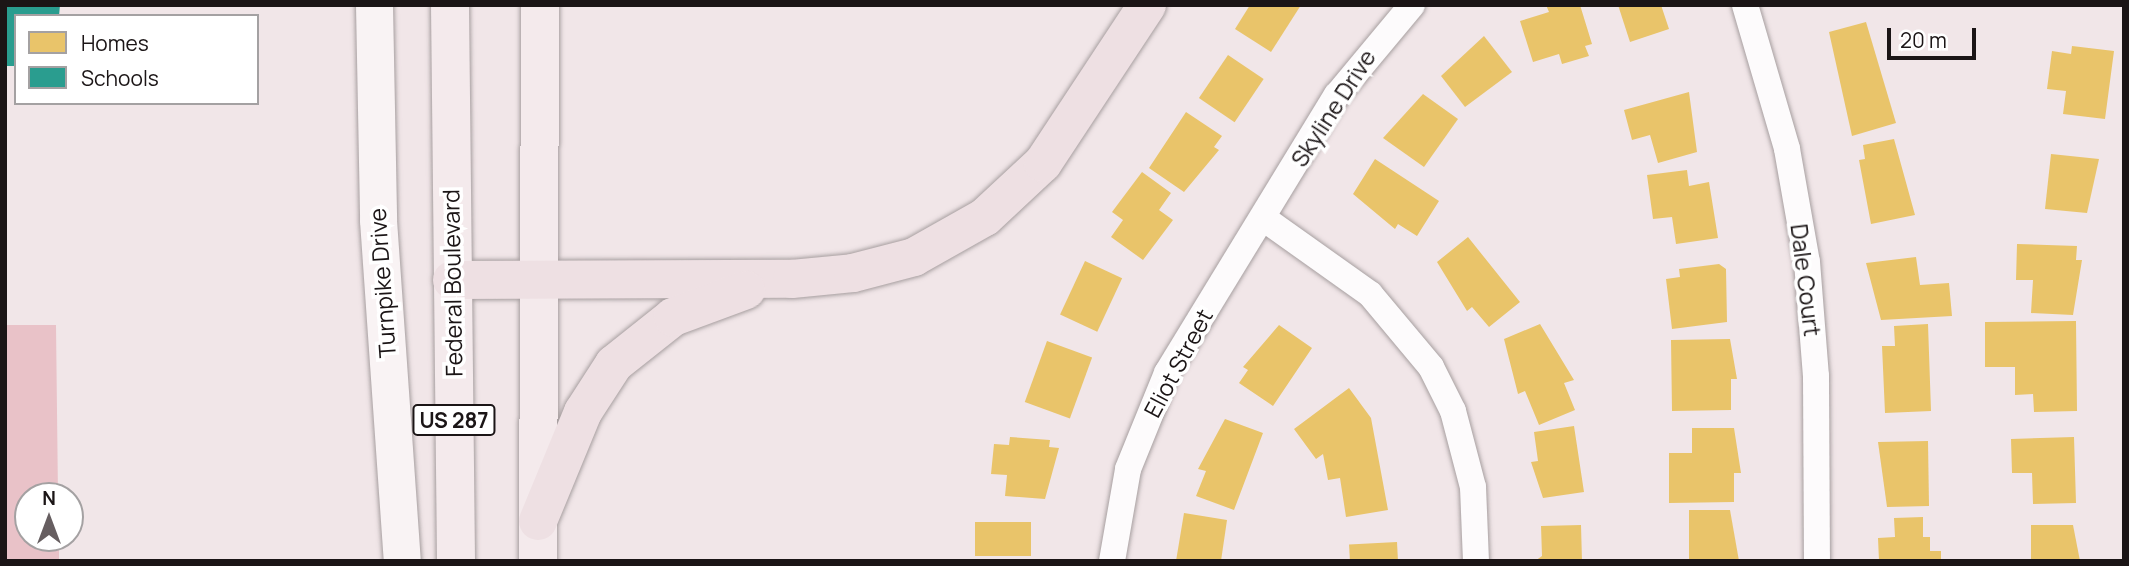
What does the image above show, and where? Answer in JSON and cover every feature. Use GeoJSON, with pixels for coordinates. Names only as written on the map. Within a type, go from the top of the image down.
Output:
{"type":"FeatureCollection","features":[{"type":"Feature","properties":{"kind":"highway"},"geometry":{"type":"LineString","coordinates":[[452,280],[792,279],[882,267],[940,246],[985,217],[1061,140],[1147,5]]}},
{"type":"Feature","properties":{"kind":"highway"},"geometry":{"type":"LineString","coordinates":[[538,521],[583,412],[630,348],[699,305],[792,279]]}},
{"type":"Feature","properties":{"kind":"main road","name":"Federal Boulevard"},"geometry":{"type":"LineString","coordinates":[[450,5],[456,561]]}},
{"type":"Feature","properties":{"kind":"main road"},"geometry":{"type":"LineString","coordinates":[[538,561],[540,5]]}},
{"type":"Feature","properties":{"kind":"street","name":"Turnpike Drive"},"geometry":{"type":"LineString","coordinates":[[374,5],[378,220],[402,561]]}},
{"type":"Feature","properties":{"kind":"street","name":"Skyline Drive"},"geometry":{"type":"LineString","coordinates":[[1263,218],[1337,95],[1412,5]]}},
{"type":"Feature","properties":{"kind":"street","name":"Dale Court"},"geometry":{"type":"LineString","coordinates":[[1745,5],[1787,149],[1807,262],[1816,376],[1818,561]]}},
{"type":"Feature","properties":{"kind":"street","name":"Eliot Street"},"geometry":{"type":"LineString","coordinates":[[1112,561],[1128,469],[1150,409],[1263,218]]}},
{"type":"Feature","properties":{"kind":"street"},"geometry":{"type":"LineString","coordinates":[[1263,218],[1370,294],[1431,368],[1453,411],[1473,487],[1476,561]]}},
{"type":"Feature","properties":{"kind":"shaded area"},"geometry":{"type":"Polygon","coordinates":[[[5,325],[56,325],[58,482],[14,482],[14,552],[59,552],[59,561],[5,561],[5,325]]]}},
{"type":"Feature","properties":{"kind":"building: Homes"},"geometry":{"type":"Polygon","coordinates":[[[1250,5],[1301,5],[1271,52],[1235,29],[1250,5]]]}},
{"type":"Feature","properties":{"kind":"building: Homes"},"geometry":{"type":"Polygon","coordinates":[[[1546,5],[1580,5],[1592,44],[1585,46],[1589,56],[1562,64],[1559,54],[1533,62],[1520,21],[1549,12],[1546,5]]]}},
{"type":"Feature","properties":{"kind":"building: Homes"},"geometry":{"type":"Polygon","coordinates":[[[1618,5],[1661,5],[1669,29],[1630,42],[1618,5]]]}},
{"type":"Feature","properties":{"kind":"building: Homes"},"geometry":{"type":"Polygon","coordinates":[[[1866,22],[1896,123],[1852,136],[1829,32],[1866,22]]]}},
{"type":"Feature","properties":{"kind":"building: Homes"},"geometry":{"type":"Polygon","coordinates":[[[1484,36],[1512,72],[1465,107],[1441,76],[1484,36]]]}},
{"type":"Feature","properties":{"kind":"building: Homes"},"geometry":{"type":"Polygon","coordinates":[[[2072,46],[2114,51],[2105,119],[2063,114],[2066,91],[2047,89],[2052,51],[2071,54],[2072,46]]]}},
{"type":"Feature","properties":{"kind":"building: Homes"},"geometry":{"type":"Polygon","coordinates":[[[1228,55],[1264,79],[1235,122],[1199,98],[1228,55]]]}},
{"type":"Feature","properties":{"kind":"building: Homes"},"geometry":{"type":"Polygon","coordinates":[[[1689,92],[1697,152],[1658,163],[1650,135],[1632,140],[1624,110],[1689,92]]]}},
{"type":"Feature","properties":{"kind":"building: Homes"},"geometry":{"type":"Polygon","coordinates":[[[1423,94],[1458,119],[1424,167],[1383,138],[1423,94]]]}},
{"type":"Feature","properties":{"kind":"building: Homes"},"geometry":{"type":"Polygon","coordinates":[[[1186,112],[1222,136],[1214,147],[1219,150],[1184,192],[1149,168],[1186,112]]]}},
{"type":"Feature","properties":{"kind":"building: Homes"},"geometry":{"type":"Polygon","coordinates":[[[1894,139],[1915,215],[1871,224],[1859,160],[1865,159],[1863,145],[1894,139]]]}},
{"type":"Feature","properties":{"kind":"building: Homes"},"geometry":{"type":"Polygon","coordinates":[[[2051,154],[2099,159],[2087,213],[2045,209],[2051,154]]]}},
{"type":"Feature","properties":{"kind":"building: Homes"},"geometry":{"type":"Polygon","coordinates":[[[1375,159],[1439,201],[1417,236],[1398,224],[1395,229],[1353,194],[1375,159]]]}},
{"type":"Feature","properties":{"kind":"building: Homes"},"geometry":{"type":"Polygon","coordinates":[[[1687,170],[1689,186],[1709,182],[1718,238],[1676,244],[1672,217],[1653,219],[1647,175],[1687,170]]]}},
{"type":"Feature","properties":{"kind":"building: Homes"},"geometry":{"type":"Polygon","coordinates":[[[1142,172],[1171,193],[1159,210],[1173,220],[1143,260],[1111,237],[1123,220],[1112,212],[1142,172]]]}},
{"type":"Feature","properties":{"kind":"building: Homes"},"geometry":{"type":"Polygon","coordinates":[[[1468,237],[1520,302],[1489,327],[1472,307],[1467,311],[1437,262],[1468,237]]]}},
{"type":"Feature","properties":{"kind":"building: Homes"},"geometry":{"type":"Polygon","coordinates":[[[2017,244],[2077,246],[2076,260],[2082,260],[2073,315],[2031,313],[2033,280],[2016,280],[2017,244]]]}},
{"type":"Feature","properties":{"kind":"building: Homes"},"geometry":{"type":"Polygon","coordinates":[[[1916,257],[1920,285],[1949,283],[1952,316],[1881,320],[1866,263],[1916,257]]]}},
{"type":"Feature","properties":{"kind":"building: Homes"},"geometry":{"type":"Polygon","coordinates":[[[1085,261],[1122,278],[1097,332],[1060,314],[1085,261]]]}},
{"type":"Feature","properties":{"kind":"building: Homes"},"geometry":{"type":"Polygon","coordinates":[[[1719,264],[1726,269],[1727,322],[1672,329],[1666,279],[1680,277],[1679,269],[1719,264]]]}},
{"type":"Feature","properties":{"kind":"building: Homes"},"geometry":{"type":"Polygon","coordinates":[[[2076,321],[2077,411],[2034,412],[2033,394],[2015,395],[2015,367],[1985,367],[1985,322],[2076,321]]]}},
{"type":"Feature","properties":{"kind":"building: Homes"},"geometry":{"type":"Polygon","coordinates":[[[1540,324],[1574,380],[1564,383],[1575,410],[1539,425],[1525,391],[1518,394],[1504,339],[1540,324]]]}},
{"type":"Feature","properties":{"kind":"building: Homes"},"geometry":{"type":"Polygon","coordinates":[[[1928,324],[1931,411],[1885,413],[1882,346],[1895,346],[1894,326],[1928,324]]]}},
{"type":"Feature","properties":{"kind":"building: Homes"},"geometry":{"type":"Polygon","coordinates":[[[1279,325],[1312,348],[1273,406],[1239,383],[1248,370],[1243,367],[1279,325]]]}},
{"type":"Feature","properties":{"kind":"building: Homes"},"geometry":{"type":"Polygon","coordinates":[[[1730,339],[1737,379],[1731,379],[1731,410],[1672,411],[1671,340],[1730,339]]]}},
{"type":"Feature","properties":{"kind":"building: Homes"},"geometry":{"type":"Polygon","coordinates":[[[1047,341],[1092,357],[1070,418],[1025,402],[1047,341]]]}},
{"type":"Feature","properties":{"kind":"building: Homes"},"geometry":{"type":"Polygon","coordinates":[[[1349,388],[1371,418],[1388,510],[1346,517],[1340,478],[1328,480],[1323,454],[1316,459],[1294,429],[1349,388]]]}},
{"type":"Feature","properties":{"kind":"building: Homes"},"geometry":{"type":"Polygon","coordinates":[[[1225,419],[1263,433],[1234,510],[1196,496],[1206,471],[1198,469],[1225,419]]]}},
{"type":"Feature","properties":{"kind":"building: Homes"},"geometry":{"type":"Polygon","coordinates":[[[1574,426],[1584,492],[1543,498],[1531,462],[1538,461],[1534,432],[1574,426]]]}},
{"type":"Feature","properties":{"kind":"building: Homes"},"geometry":{"type":"Polygon","coordinates":[[[1692,428],[1734,428],[1741,473],[1734,473],[1734,502],[1669,503],[1669,453],[1692,453],[1692,428]]]}},
{"type":"Feature","properties":{"kind":"building: Homes"},"geometry":{"type":"Polygon","coordinates":[[[1010,437],[1050,440],[1049,447],[1059,448],[1045,499],[1005,496],[1007,475],[991,474],[994,444],[1009,445],[1010,437]]]}},
{"type":"Feature","properties":{"kind":"building: Homes"},"geometry":{"type":"Polygon","coordinates":[[[2074,437],[2076,503],[2033,504],[2032,473],[2012,473],[2011,439],[2074,437]]]}},
{"type":"Feature","properties":{"kind":"building: Homes"},"geometry":{"type":"Polygon","coordinates":[[[1928,441],[1929,506],[1887,507],[1878,442],[1928,441]]]}},
{"type":"Feature","properties":{"kind":"building: Homes"},"geometry":{"type":"Polygon","coordinates":[[[1689,510],[1730,510],[1739,561],[1689,561],[1689,510]]]}},
{"type":"Feature","properties":{"kind":"building: Homes"},"geometry":{"type":"Polygon","coordinates":[[[1184,513],[1227,520],[1221,561],[1176,561],[1184,513]]]}},
{"type":"Feature","properties":{"kind":"building: Homes"},"geometry":{"type":"Polygon","coordinates":[[[1923,517],[1923,537],[1930,537],[1930,551],[1941,551],[1941,561],[1879,561],[1878,538],[1895,537],[1894,518],[1923,517]]]}},
{"type":"Feature","properties":{"kind":"building: Homes"},"geometry":{"type":"Polygon","coordinates":[[[975,522],[1031,522],[1031,556],[975,556],[975,522]]]}},
{"type":"Feature","properties":{"kind":"building: Homes"},"geometry":{"type":"Polygon","coordinates":[[[1581,525],[1582,561],[1535,561],[1542,556],[1541,526],[1581,525]]]}},
{"type":"Feature","properties":{"kind":"building: Homes"},"geometry":{"type":"Polygon","coordinates":[[[2031,525],[2073,525],[2080,561],[2031,561],[2031,525]]]}},
{"type":"Feature","properties":{"kind":"building: Homes"},"geometry":{"type":"Polygon","coordinates":[[[1397,542],[1398,561],[1350,561],[1349,545],[1397,542]]]}},
{"type":"Feature","properties":{"kind":"building: Schools"},"geometry":{"type":"Polygon","coordinates":[[[5,5],[60,5],[59,14],[14,14],[14,66],[5,66],[5,5]]]}}]}
